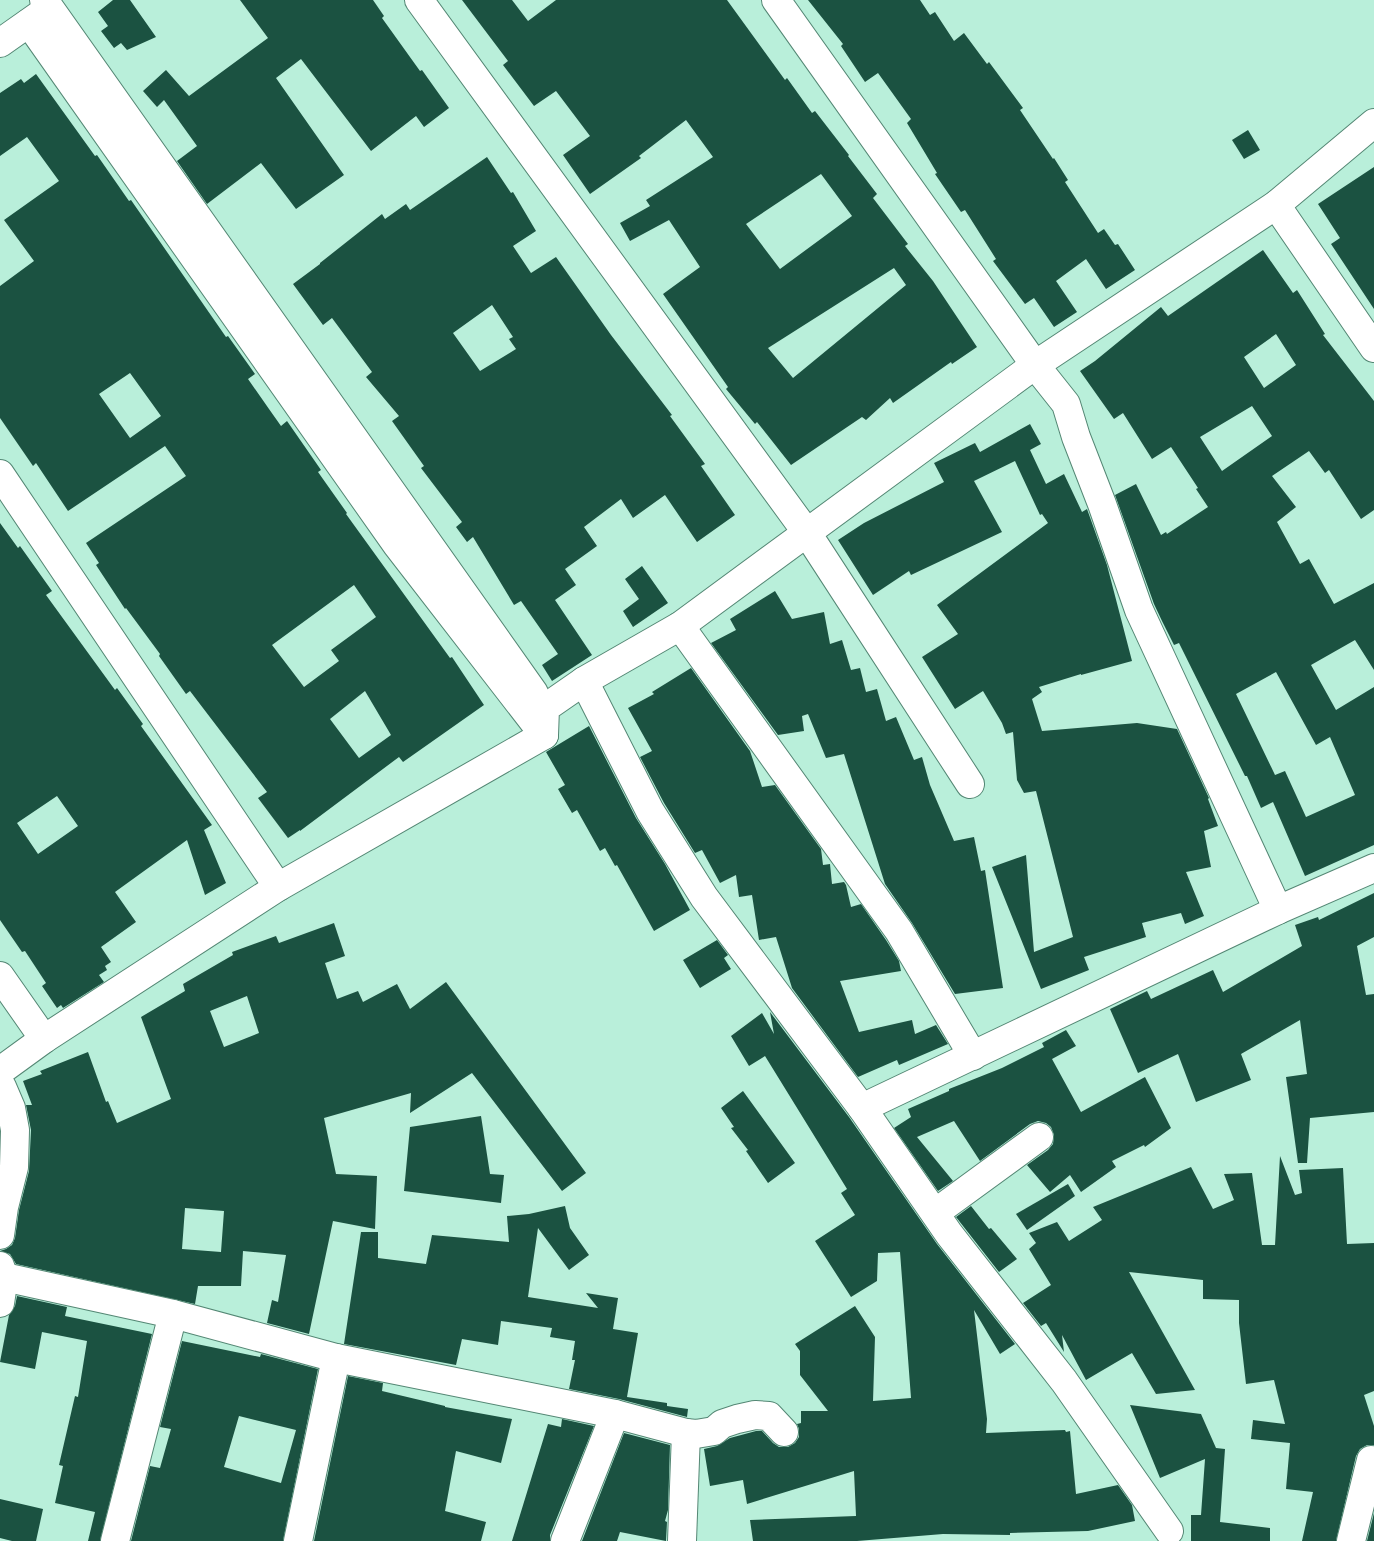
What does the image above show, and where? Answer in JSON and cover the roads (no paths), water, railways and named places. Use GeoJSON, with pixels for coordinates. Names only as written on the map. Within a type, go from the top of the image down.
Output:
{"type":"FeatureCollection","features":[{"type":"Feature","properties":{"kind":"street"},"geometry":{"type":"LineString","coordinates":[[419,0],[807,533],[970,784]]}},
{"type":"Feature","properties":{"kind":"street"},"geometry":{"type":"LineString","coordinates":[[776,0],[1035,365],[1066,404],[1076,437],[1102,504],[1139,610],[1278,910]]}},
{"type":"Feature","properties":{"kind":"street"},"geometry":{"type":"LineString","coordinates":[[0,43],[46,8]]}},
{"type":"Feature","properties":{"kind":"street"},"geometry":{"type":"LineString","coordinates":[[46,8],[545,708],[544,735]]}},
{"type":"Feature","properties":{"kind":"street"},"geometry":{"type":"LineString","coordinates":[[46,8],[397,544],[544,735]]}},
{"type":"Feature","properties":{"kind":"street"},"geometry":{"type":"LineString","coordinates":[[545,708],[584,681],[680,626],[1035,365],[1276,205],[1374,123]]}},
{"type":"Feature","properties":{"kind":"street"},"geometry":{"type":"LineString","coordinates":[[1276,205],[1374,348]]}},
{"type":"Feature","properties":{"kind":"street"},"geometry":{"type":"LineString","coordinates":[[0,474],[278,887]]}},
{"type":"Feature","properties":{"kind":"street"},"geometry":{"type":"LineString","coordinates":[[680,626],[899,931],[973,1056]]}},
{"type":"Feature","properties":{"kind":"street"},"geometry":{"type":"LineString","coordinates":[[584,681],[650,811],[704,897],[862,1108],[935,1213],[1064,1381],[1169,1530]]}},
{"type":"Feature","properties":{"kind":"street"},"geometry":{"type":"LineString","coordinates":[[0,1071],[44,1039],[278,887],[544,735]]}},
{"type":"Feature","properties":{"kind":"street"},"geometry":{"type":"LineString","coordinates":[[862,1108],[1278,910],[1374,868]]}},
{"type":"Feature","properties":{"kind":"street"},"geometry":{"type":"LineString","coordinates":[[0,976],[44,1039]]}},
{"type":"Feature","properties":{"kind":"street"},"geometry":{"type":"LineString","coordinates":[[0,1085],[11,1108],[15,1130],[14,1167],[4,1207],[0,1235]]}},
{"type":"Feature","properties":{"kind":"street"},"geometry":{"type":"LineString","coordinates":[[935,1213],[1039,1137]]}},
{"type":"Feature","properties":{"kind":"street"},"geometry":{"type":"LineString","coordinates":[[1,1281],[173,1314],[336,1358],[615,1414],[686,1433],[696,1434],[714,1431],[722,1424],[756,1415],[769,1416],[784,1432]]}},
{"type":"Feature","properties":{"kind":"street"},"geometry":{"type":"LineString","coordinates":[[115,1541],[173,1314]]}},
{"type":"Feature","properties":{"kind":"street"},"geometry":{"type":"LineString","coordinates":[[298,1541],[336,1358]]}},
{"type":"Feature","properties":{"kind":"street"},"geometry":{"type":"LineString","coordinates":[[565,1541],[615,1414]]}},
{"type":"Feature","properties":{"kind":"street"},"geometry":{"type":"LineString","coordinates":[[682,1541],[686,1433]]}},
{"type":"Feature","properties":{"kind":"street"},"geometry":{"type":"LineString","coordinates":[[1351,1541],[1371,1460]]}}]}
